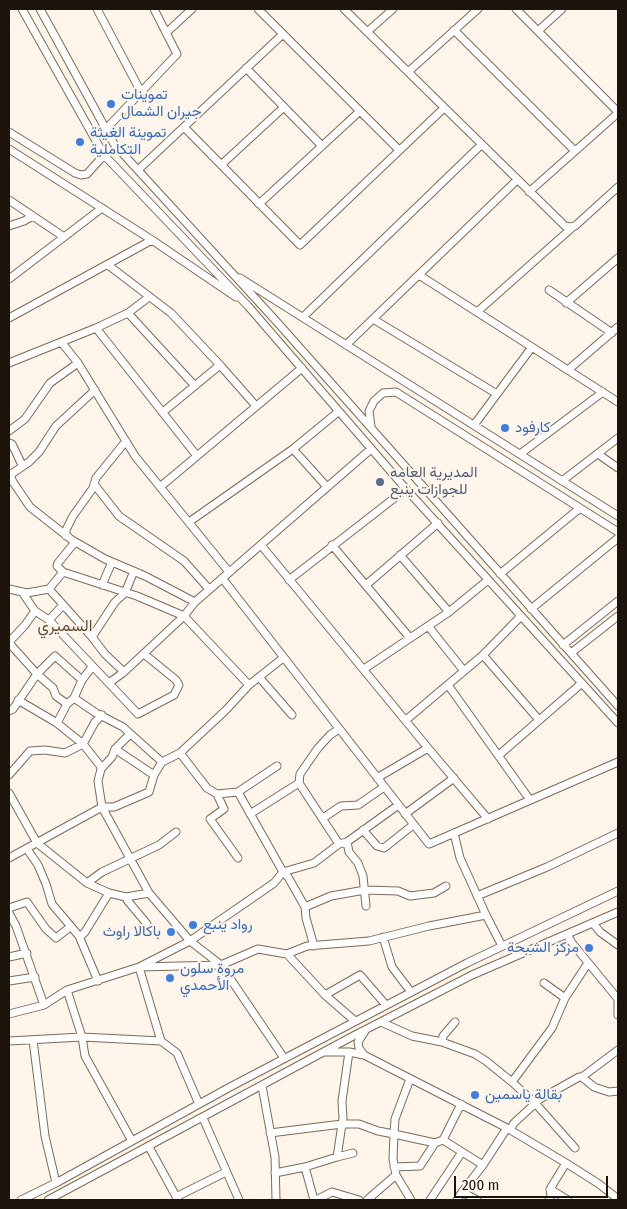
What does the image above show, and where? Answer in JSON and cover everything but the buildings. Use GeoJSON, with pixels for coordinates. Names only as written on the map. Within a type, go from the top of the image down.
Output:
{"type":"FeatureCollection","features":[{"type":"Feature","properties":{"kind":"street"},"geometry":{"type":"LineString","coordinates":[[22,9],[104,155],[248,306],[406,490],[618,723]]}},
{"type":"Feature","properties":{"kind":"street"},"geometry":{"type":"LineString","coordinates":[[51,9],[42,12],[114,144],[372,428],[618,706]]}},
{"type":"Feature","properties":{"kind":"street"},"geometry":{"type":"LineString","coordinates":[[97,9],[141,92]]}},
{"type":"Feature","properties":{"kind":"street"},"geometry":{"type":"LineString","coordinates":[[106,129],[177,54],[154,9]]}},
{"type":"Feature","properties":{"kind":"street"},"geometry":{"type":"LineString","coordinates":[[166,33],[192,9]]}},
{"type":"Feature","properties":{"kind":"street"},"geometry":{"type":"LineString","coordinates":[[258,9],[399,150]]}},
{"type":"Feature","properties":{"kind":"street"},"geometry":{"type":"LineString","coordinates":[[344,9],[565,226],[575,226]]}},
{"type":"Feature","properties":{"kind":"street"},"geometry":{"type":"LineString","coordinates":[[368,32],[393,9]]}},
{"type":"Feature","properties":{"kind":"street"},"geometry":{"type":"LineString","coordinates":[[408,72],[478,9]]}},
{"type":"Feature","properties":{"kind":"street"},"geometry":{"type":"LineString","coordinates":[[516,9],[618,113],[529,192]]}},
{"type":"Feature","properties":{"kind":"street"},"geometry":{"type":"LineString","coordinates":[[538,31],[562,9]]}},
{"type":"Feature","properties":{"kind":"street"},"geometry":{"type":"LineString","coordinates":[[454,30],[576,151]]}},
{"type":"Feature","properties":{"kind":"street"},"geometry":{"type":"LineString","coordinates":[[138,170],[282,34]]}},
{"type":"Feature","properties":{"kind":"street"},"geometry":{"type":"LineString","coordinates":[[246,68],[322,146]]}},
{"type":"Feature","properties":{"kind":"street"},"geometry":{"type":"LineString","coordinates":[[222,166],[284,107]]}},
{"type":"Feature","properties":{"kind":"street"},"geometry":{"type":"LineString","coordinates":[[184,127],[300,245],[444,108]]}},
{"type":"Feature","properties":{"kind":"street"},"geometry":{"type":"LineString","coordinates":[[82,116],[94,109]]}},
{"type":"Feature","properties":{"kind":"street"},"geometry":{"type":"LineString","coordinates":[[259,204],[360,111]]}},
{"type":"Feature","properties":{"kind":"street"},"geometry":{"type":"LineString","coordinates":[[9,132],[75,174],[87,174],[104,155]]}},
{"type":"Feature","properties":{"kind":"street"},"geometry":{"type":"LineString","coordinates":[[303,318],[481,145]]}},
{"type":"Feature","properties":{"kind":"street"},"geometry":{"type":"LineString","coordinates":[[9,149],[152,240],[248,306]]}},
{"type":"Feature","properties":{"kind":"street"},"geometry":{"type":"LineString","coordinates":[[346,345],[517,180]]}},
{"type":"Feature","properties":{"kind":"street"},"geometry":{"type":"LineString","coordinates":[[477,312],[618,188]]}},
{"type":"Feature","properties":{"kind":"street"},"geometry":{"type":"LineString","coordinates":[[9,200],[64,237]]}},
{"type":"Feature","properties":{"kind":"street"},"geometry":{"type":"LineString","coordinates":[[9,279],[102,208]]}},
{"type":"Feature","properties":{"kind":"street"},"geometry":{"type":"LineString","coordinates":[[9,226],[33,216]]}},
{"type":"Feature","properties":{"kind":"street"},"geometry":{"type":"LineString","coordinates":[[9,318],[152,240]]}},
{"type":"Feature","properties":{"kind":"street"},"geometry":{"type":"LineString","coordinates":[[566,303],[618,258]]}},
{"type":"Feature","properties":{"kind":"street"},"geometry":{"type":"LineString","coordinates":[[108,265],[171,313],[256,406]]}},
{"type":"Feature","properties":{"kind":"street"},"geometry":{"type":"LineString","coordinates":[[232,273],[618,516]]}},
{"type":"Feature","properties":{"kind":"street"},"geometry":{"type":"LineString","coordinates":[[419,275],[617,400]]}},
{"type":"Feature","properties":{"kind":"street"},"geometry":{"type":"LineString","coordinates":[[549,290],[612,333]]}},
{"type":"Feature","properties":{"kind":"street"},"geometry":{"type":"LineString","coordinates":[[9,363],[62,343],[128,313],[149,297]]}},
{"type":"Feature","properties":{"kind":"street"},"geometry":{"type":"LineString","coordinates":[[128,313],[195,386]]}},
{"type":"Feature","properties":{"kind":"street"},"geometry":{"type":"LineString","coordinates":[[372,320],[497,394]]}},
{"type":"Feature","properties":{"kind":"street"},"geometry":{"type":"LineString","coordinates":[[568,370],[618,327]]}},
{"type":"Feature","properties":{"kind":"street"},"geometry":{"type":"LineString","coordinates":[[96,328],[197,456]]}},
{"type":"Feature","properties":{"kind":"street"},"geometry":{"type":"LineString","coordinates":[[62,343],[78,363],[135,456],[229,572]]}},
{"type":"Feature","properties":{"kind":"street"},"geometry":{"type":"LineString","coordinates":[[474,425],[532,347]]}},
{"type":"Feature","properties":{"kind":"street"},"geometry":{"type":"LineString","coordinates":[[9,431],[25,419],[50,384],[78,363]]}},
{"type":"Feature","properties":{"kind":"street"},"geometry":{"type":"LineString","coordinates":[[163,412],[220,365]]}},
{"type":"Feature","properties":{"kind":"street"},"geometry":{"type":"LineString","coordinates":[[160,487],[302,368]]}},
{"type":"Feature","properties":{"kind":"street"},"geometry":{"type":"LineString","coordinates":[[94,390],[56,426],[39,452],[29,462],[10,475],[10,478],[30,506],[66,536],[112,562],[195,602]]}},
{"type":"Feature","properties":{"kind":"street"},"geometry":{"type":"LineString","coordinates":[[372,428],[369,420],[371,406],[383,393],[396,392],[618,532]]}},
{"type":"Feature","properties":{"kind":"street"},"geometry":{"type":"LineString","coordinates":[[520,454],[603,392]]}},
{"type":"Feature","properties":{"kind":"street"},"geometry":{"type":"LineString","coordinates":[[189,522],[293,449],[338,412]]}},
{"type":"Feature","properties":{"kind":"street"},"geometry":{"type":"LineString","coordinates":[[562,481],[618,438]]}},
{"type":"Feature","properties":{"kind":"street"},"geometry":{"type":"LineString","coordinates":[[9,441],[22,465]]}},
{"type":"Feature","properties":{"kind":"street"},"geometry":{"type":"LineString","coordinates":[[66,536],[66,530],[73,516],[96,478],[126,441]]}},
{"type":"Feature","properties":{"kind":"street"},"geometry":{"type":"LineString","coordinates":[[293,449],[327,488]]}},
{"type":"Feature","properties":{"kind":"street"},"geometry":{"type":"LineString","coordinates":[[110,683],[184,616],[195,602],[371,450]]}},
{"type":"Feature","properties":{"kind":"street"},"geometry":{"type":"LineString","coordinates":[[598,454],[618,468]]}},
{"type":"Feature","properties":{"kind":"street"},"geometry":{"type":"LineString","coordinates":[[94,484],[119,516],[184,561],[209,590]]}},
{"type":"Feature","properties":{"kind":"street"},"geometry":{"type":"LineString","coordinates":[[289,580],[406,490]]}},
{"type":"Feature","properties":{"kind":"street"},"geometry":{"type":"LineString","coordinates":[[500,574],[580,508]]}},
{"type":"Feature","properties":{"kind":"street"},"geometry":{"type":"LineString","coordinates":[[366,585],[438,523]]}},
{"type":"Feature","properties":{"kind":"street"},"geometry":{"type":"LineString","coordinates":[[532,609],[618,538]]}},
{"type":"Feature","properties":{"kind":"street"},"geometry":{"type":"LineString","coordinates":[[75,542],[57,566],[62,572],[125,593],[184,616],[249,685]]}},
{"type":"Feature","properties":{"kind":"street"},"geometry":{"type":"LineString","coordinates":[[261,545],[488,819]]}},
{"type":"Feature","properties":{"kind":"street"},"geometry":{"type":"LineString","coordinates":[[332,546],[410,638]]}},
{"type":"Feature","properties":{"kind":"street"},"geometry":{"type":"LineString","coordinates":[[400,555],[449,612]]}},
{"type":"Feature","properties":{"kind":"street"},"geometry":{"type":"LineString","coordinates":[[102,585],[112,562]]}},
{"type":"Feature","properties":{"kind":"street"},"geometry":{"type":"LineString","coordinates":[[92,637],[114,602],[125,593],[134,571]]}},
{"type":"Feature","properties":{"kind":"street"},"geometry":{"type":"LineString","coordinates":[[9,590],[27,593],[49,589],[62,572]]}},
{"type":"Feature","properties":{"kind":"street"},"geometry":{"type":"LineString","coordinates":[[222,578],[428,844],[618,762]]}},
{"type":"Feature","properties":{"kind":"street"},"geometry":{"type":"LineString","coordinates":[[364,669],[449,612],[488,580]]}},
{"type":"Feature","properties":{"kind":"street"},"geometry":{"type":"LineString","coordinates":[[49,589],[105,654],[124,672]]}},
{"type":"Feature","properties":{"kind":"street"},"geometry":{"type":"LineString","coordinates":[[22,592],[35,611],[49,620],[92,667],[110,683],[116,693],[138,714],[174,695],[179,685],[176,680],[144,654]]}},
{"type":"Feature","properties":{"kind":"street"},"geometry":{"type":"LineString","coordinates":[[564,645],[618,601]]}},
{"type":"Feature","properties":{"kind":"street"},"geometry":{"type":"LineString","coordinates":[[49,620],[63,605]]}},
{"type":"Feature","properties":{"kind":"street"},"geometry":{"type":"LineString","coordinates":[[35,611],[26,625],[10,640],[10,644],[37,674],[53,688],[56,696],[67,704]]}},
{"type":"Feature","properties":{"kind":"street"},"geometry":{"type":"LineString","coordinates":[[406,720],[483,655],[521,616]]}},
{"type":"Feature","properties":{"kind":"street"},"geometry":{"type":"LineString","coordinates":[[571,653],[618,616]]}},
{"type":"Feature","properties":{"kind":"street"},"geometry":{"type":"LineString","coordinates":[[428,626],[464,671]]}},
{"type":"Feature","properties":{"kind":"street"},"geometry":{"type":"LineString","coordinates":[[483,655],[539,720]]}},
{"type":"Feature","properties":{"kind":"street"},"geometry":{"type":"LineString","coordinates":[[9,711],[13,709],[37,674],[54,656],[82,680]]}},
{"type":"Feature","properties":{"kind":"street"},"geometry":{"type":"LineString","coordinates":[[9,858],[102,807],[114,806],[149,792],[154,775],[162,762],[180,753],[226,710],[249,685],[283,658]]}},
{"type":"Feature","properties":{"kind":"street"},"geometry":{"type":"LineString","coordinates":[[57,723],[67,704],[74,698],[82,680],[92,667]]}},
{"type":"Feature","properties":{"kind":"street"},"geometry":{"type":"LineString","coordinates":[[259,677],[292,715]]}},
{"type":"Feature","properties":{"kind":"street"},"geometry":{"type":"LineString","coordinates":[[499,755],[582,683]]}},
{"type":"Feature","properties":{"kind":"street"},"geometry":{"type":"LineString","coordinates":[[448,685],[530,800]]}},
{"type":"Feature","properties":{"kind":"street"},"geometry":{"type":"LineString","coordinates":[[74,698],[96,713],[123,727],[162,762]]}},
{"type":"Feature","properties":{"kind":"street"},"geometry":{"type":"LineString","coordinates":[[18,700],[57,723],[83,744],[102,768]]}},
{"type":"Feature","properties":{"kind":"street"},"geometry":{"type":"LineString","coordinates":[[9,775],[30,751],[45,750],[65,753],[83,744],[95,722],[102,715]]}},
{"type":"Feature","properties":{"kind":"street"},"geometry":{"type":"LineString","coordinates":[[339,729],[330,735],[318,748],[300,774],[299,783],[322,818],[358,863],[365,890],[366,906]]}},
{"type":"Feature","properties":{"kind":"street"},"geometry":{"type":"LineString","coordinates":[[130,734],[115,749],[112,757],[102,768],[98,781],[102,807],[149,893],[190,941],[221,965],[284,1058]]}},
{"type":"Feature","properties":{"kind":"street"},"geometry":{"type":"LineString","coordinates":[[377,778],[428,748]]}},
{"type":"Feature","properties":{"kind":"street"},"geometry":{"type":"LineString","coordinates":[[115,749],[154,775]]}},
{"type":"Feature","properties":{"kind":"street"},"geometry":{"type":"LineString","coordinates":[[180,753],[208,788],[217,794],[224,809],[210,819],[238,858]]}},
{"type":"Feature","properties":{"kind":"street"},"geometry":{"type":"LineString","coordinates":[[217,794],[238,792],[277,766]]}},
{"type":"Feature","properties":{"kind":"street"},"geometry":{"type":"LineString","coordinates":[[405,814],[454,778]]}},
{"type":"Feature","properties":{"kind":"street"},"geometry":{"type":"LineString","coordinates":[[250,814],[299,783]]}},
{"type":"Feature","properties":{"kind":"street"},"geometry":{"type":"LineString","coordinates":[[322,818],[341,806],[358,805],[384,787]]}},
{"type":"Feature","properties":{"kind":"street"},"geometry":{"type":"LineString","coordinates":[[238,792],[283,872],[288,876],[306,906],[306,918],[314,946]]}},
{"type":"Feature","properties":{"kind":"street"},"geometry":{"type":"LineString","coordinates":[[9,793],[37,844],[87,883],[109,893],[126,897],[149,893]]}},
{"type":"Feature","properties":{"kind":"street"},"geometry":{"type":"LineString","coordinates":[[9,1014],[44,1005],[67,990],[139,967],[190,941],[274,883],[283,872],[314,863],[397,806]]}},
{"type":"Feature","properties":{"kind":"street"},"geometry":{"type":"LineString","coordinates":[[363,830],[377,846],[384,848],[414,824]]}},
{"type":"Feature","properties":{"kind":"street"},"geometry":{"type":"LineString","coordinates":[[87,883],[102,872],[159,845],[176,832]]}},
{"type":"Feature","properties":{"kind":"street"},"geometry":{"type":"LineString","coordinates":[[454,833],[460,858],[502,946]]}},
{"type":"Feature","properties":{"kind":"street"},"geometry":{"type":"LineString","coordinates":[[477,896],[547,867],[618,833]]}},
{"type":"Feature","properties":{"kind":"street"},"geometry":{"type":"LineString","coordinates":[[27,849],[38,865],[52,904],[80,937],[98,981]]}},
{"type":"Feature","properties":{"kind":"street"},"geometry":{"type":"LineString","coordinates":[[306,906],[331,896],[365,890],[398,891],[410,896],[434,893],[446,886]]}},
{"type":"Feature","properties":{"kind":"street"},"geometry":{"type":"LineString","coordinates":[[21,1200],[56,1183],[284,1058],[411,992],[618,891]]}},
{"type":"Feature","properties":{"kind":"street"},"geometry":{"type":"LineString","coordinates":[[80,937],[86,932],[109,893]]}},
{"type":"Feature","properties":{"kind":"street"},"geometry":{"type":"LineString","coordinates":[[126,897],[146,924]]}},
{"type":"Feature","properties":{"kind":"street"},"geometry":{"type":"LineString","coordinates":[[9,908],[27,902],[46,929],[56,938],[70,927]]}},
{"type":"Feature","properties":{"kind":"street"},"geometry":{"type":"LineString","coordinates":[[48,1200],[368,1028],[472,975],[618,912]]}},
{"type":"Feature","properties":{"kind":"street"},"geometry":{"type":"LineString","coordinates":[[9,913],[27,953],[44,1005]]}},
{"type":"Feature","properties":{"kind":"street"},"geometry":{"type":"LineString","coordinates":[[139,967],[221,965],[258,950],[287,954],[307,946],[368,941],[486,915]]}},
{"type":"Feature","properties":{"kind":"street"},"geometry":{"type":"LineString","coordinates":[[594,923],[600,932],[618,945]]}},
{"type":"Feature","properties":{"kind":"street"},"geometry":{"type":"LineString","coordinates":[[567,934],[588,964],[618,999],[618,1014]]}},
{"type":"Feature","properties":{"kind":"street"},"geometry":{"type":"LineString","coordinates":[[383,937],[392,967],[411,992]]}},
{"type":"Feature","properties":{"kind":"street"},"geometry":{"type":"LineString","coordinates":[[9,957],[27,953]]}},
{"type":"Feature","properties":{"kind":"street"},"geometry":{"type":"LineString","coordinates":[[287,954],[325,995],[355,1021]]}},
{"type":"Feature","properties":{"kind":"street"},"geometry":{"type":"LineString","coordinates":[[512,1082],[552,1028],[565,998],[588,964]]}},
{"type":"Feature","properties":{"kind":"street"},"geometry":{"type":"LineString","coordinates":[[139,967],[161,1040],[177,1053],[199,1104]]}},
{"type":"Feature","properties":{"kind":"street"},"geometry":{"type":"LineString","coordinates":[[325,995],[360,975],[386,1005]]}},
{"type":"Feature","properties":{"kind":"street"},"geometry":{"type":"LineString","coordinates":[[9,981],[35,977]]}},
{"type":"Feature","properties":{"kind":"street"},"geometry":{"type":"LineString","coordinates":[[544,983],[565,998]]}},
{"type":"Feature","properties":{"kind":"street"},"geometry":{"type":"LineString","coordinates":[[67,990],[82,1038],[85,1056],[132,1140]]}},
{"type":"Feature","properties":{"kind":"street"},"geometry":{"type":"LineString","coordinates":[[381,1022],[412,1036],[442,1042],[475,1054],[486,1061],[535,1103],[575,1148]]}},
{"type":"Feature","properties":{"kind":"street"},"geometry":{"type":"LineString","coordinates":[[442,1042],[443,1036],[454,1022]]}},
{"type":"Feature","properties":{"kind":"street"},"geometry":{"type":"LineString","coordinates":[[364,1055],[359,1048],[358,1042],[361,1035],[368,1028]]}},
{"type":"Feature","properties":{"kind":"street"},"geometry":{"type":"LineString","coordinates":[[9,1041],[82,1038],[161,1040]]}},
{"type":"Feature","properties":{"kind":"street"},"geometry":{"type":"LineString","coordinates":[[33,1040],[46,1136],[56,1183]]}},
{"type":"Feature","properties":{"kind":"street"},"geometry":{"type":"LineString","coordinates":[[457,1200],[508,1129],[535,1103],[561,1086],[582,1077],[618,1050]]}},
{"type":"Feature","properties":{"kind":"street"},"geometry":{"type":"LineString","coordinates":[[322,1053],[349,1052],[364,1055],[508,1129],[566,1163],[599,1184],[618,1199]]}},
{"type":"Feature","properties":{"kind":"street"},"geometry":{"type":"LineString","coordinates":[[338,1157],[345,1073],[349,1052]]}},
{"type":"Feature","properties":{"kind":"street"},"geometry":{"type":"LineString","coordinates":[[582,1077],[594,1088],[609,1092],[618,1091]]}},
{"type":"Feature","properties":{"kind":"street"},"geometry":{"type":"LineString","coordinates":[[410,1079],[395,1119],[393,1159],[396,1175],[411,1200]]}},
{"type":"Feature","properties":{"kind":"street"},"geometry":{"type":"LineString","coordinates":[[262,1086],[275,1157],[277,1200]]}},
{"type":"Feature","properties":{"kind":"street"},"geometry":{"type":"LineString","coordinates":[[270,1133],[342,1124],[359,1124],[378,1131],[435,1143],[443,1140],[461,1104]]}},
{"type":"Feature","properties":{"kind":"street"},"geometry":{"type":"LineString","coordinates":[[203,1118],[239,1200]]}},
{"type":"Feature","properties":{"kind":"street"},"geometry":{"type":"LineString","coordinates":[[443,1140],[483,1165]]}},
{"type":"Feature","properties":{"kind":"street"},"geometry":{"type":"LineString","coordinates":[[394,1167],[420,1166],[435,1143]]}},
{"type":"Feature","properties":{"kind":"street"},"geometry":{"type":"LineString","coordinates":[[149,1147],[177,1199],[226,1172]]}},
{"type":"Feature","properties":{"kind":"street"},"geometry":{"type":"LineString","coordinates":[[430,1200],[462,1152]]}},
{"type":"Feature","properties":{"kind":"street"},"geometry":{"type":"LineString","coordinates":[[275,1173],[305,1168],[353,1153]]}},
{"type":"Feature","properties":{"kind":"street"},"geometry":{"type":"LineString","coordinates":[[549,1200],[551,1196],[550,1189],[566,1163]]}},
{"type":"Feature","properties":{"kind":"street"},"geometry":{"type":"LineString","coordinates":[[305,1168],[315,1200],[332,1192],[359,1200]]}},
{"type":"Feature","properties":{"kind":"street"},"geometry":{"type":"LineString","coordinates":[[367,1200],[396,1175]]}},
{"type":"Feature","properties":{"kind":"street"},"geometry":{"type":"LineString","coordinates":[[550,1189],[568,1200]]}},
{"type":"Feature","properties":{"kind":"street"},"geometry":{"type":"LineString","coordinates":[[462,1192],[477,1200]]}},
{"type":"Feature","properties":{"kind":"place","name":"تموينات جيران الشمال"},"geometry":{"type":"Point","coordinates":[111,104]}},
{"type":"Feature","properties":{"kind":"place","name":"تموينة الغيثة التكاملية"},"geometry":{"type":"Point","coordinates":[80,142]}},
{"type":"Feature","properties":{"kind":"place","name":"كارفود"},"geometry":{"type":"Point","coordinates":[505,428]}},
{"type":"Feature","properties":{"kind":"place","name":"المديرية العامه للجوازات ينبع"},"geometry":{"type":"Point","coordinates":[380,482]}},
{"type":"Feature","properties":{"kind":"place","name":"رواد ينبع"},"geometry":{"type":"Point","coordinates":[193,925]}},
{"type":"Feature","properties":{"kind":"place","name":"باكالا راوث"},"geometry":{"type":"Point","coordinates":[171,932]}},
{"type":"Feature","properties":{"kind":"place","name":"مركز الشبحة"},"geometry":{"type":"Point","coordinates":[589,948]}},
{"type":"Feature","properties":{"kind":"place","name":"مروة سلون الأحمدي"},"geometry":{"type":"Point","coordinates":[170,978]}},
{"type":"Feature","properties":{"kind":"place","name":"بقالة ياسمين"},"geometry":{"type":"Point","coordinates":[475,1095]}},
{"type":"Feature","properties":{"kind":"district","name":"السميري"},"geometry":{"type":"Point","coordinates":[65,627]}}]}
